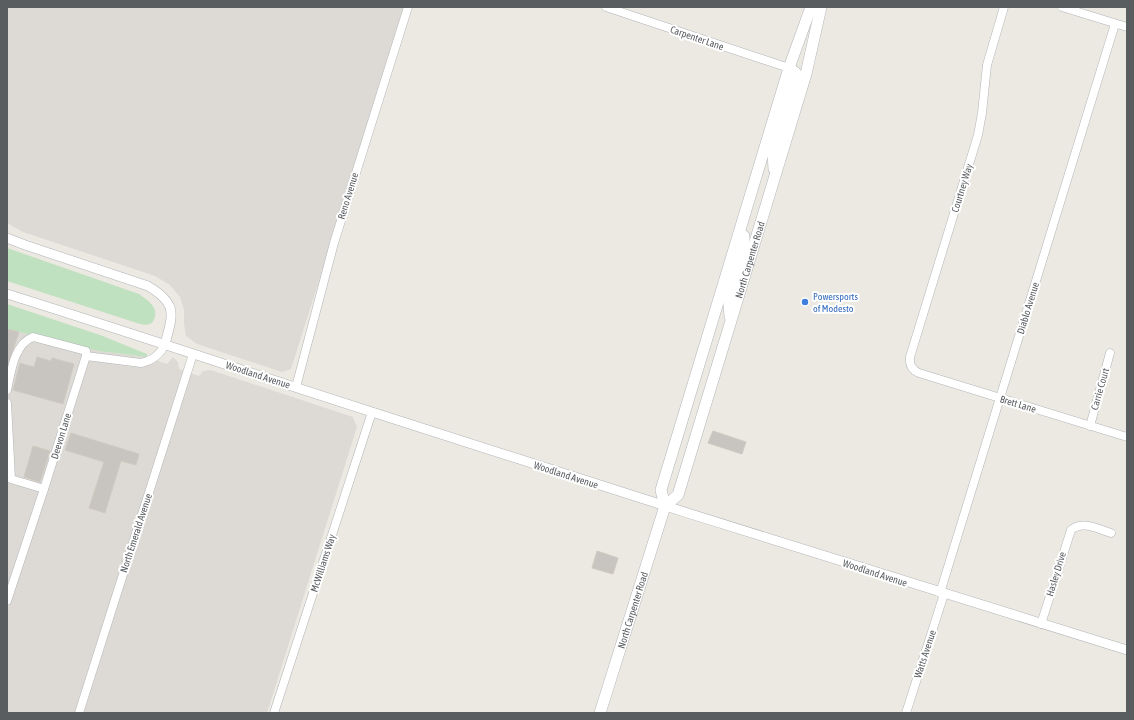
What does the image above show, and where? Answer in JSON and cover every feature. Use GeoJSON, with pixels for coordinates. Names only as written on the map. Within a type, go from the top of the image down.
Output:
{"type":"FeatureCollection","features":[{"type":"Feature","properties":{"kind":"main road","name":"North Carpenter Road"},"geometry":{"type":"LineString","coordinates":[[600,713],[665,506],[661,490],[789,68],[811,7]]}},
{"type":"Feature","properties":{"kind":"main road","name":"North Carpenter Road"},"geometry":{"type":"LineString","coordinates":[[665,506],[678,495],[806,74],[821,7]]}},
{"type":"Feature","properties":{"kind":"main road"},"geometry":{"type":"LineString","coordinates":[[774,180],[773,153],[796,80],[796,73],[789,68]]}},
{"type":"Feature","properties":{"kind":"main road"},"geometry":{"type":"LineString","coordinates":[[730,323],[728,295],[744,243],[744,236],[739,233]]}},
{"type":"Feature","properties":{"kind":"street","name":"Reno Avenue"},"geometry":{"type":"LineString","coordinates":[[296,387],[334,243],[408,7]]}},
{"type":"Feature","properties":{"kind":"street","name":"Carpenter Lane"},"geometry":{"type":"LineString","coordinates":[[606,7],[789,68]]}},
{"type":"Feature","properties":{"kind":"street","name":"Courtney Way"},"geometry":{"type":"LineString","coordinates":[[911,367],[910,357],[978,135],[987,65],[1004,7]]}},
{"type":"Feature","properties":{"kind":"street"},"geometry":{"type":"LineString","coordinates":[[1062,7],[1127,27]]}},
{"type":"Feature","properties":{"kind":"street","name":"Diablo Avenue"},"geometry":{"type":"LineString","coordinates":[[942,594],[1000,398],[1116,24]]}},
{"type":"Feature","properties":{"kind":"street"},"geometry":{"type":"LineString","coordinates":[[7,238],[148,286],[163,296],[171,310],[172,320],[165,344],[158,356],[150,361],[141,363],[86,356],[86,352],[70,347],[33,337],[26,339],[22,343],[14,360],[7,390]]}},
{"type":"Feature","properties":{"kind":"street","name":"Woodland Avenue"},"geometry":{"type":"LineString","coordinates":[[7,294],[665,506],[942,594],[1127,650]]}},
{"type":"Feature","properties":{"kind":"street","name":"Carrie Court"},"geometry":{"type":"LineString","coordinates":[[1090,426],[1110,353]]}},
{"type":"Feature","properties":{"kind":"street","name":"North Emerald Avenue"},"geometry":{"type":"LineString","coordinates":[[79,713],[193,354]]}},
{"type":"Feature","properties":{"kind":"street","name":"Deevon Lane"},"geometry":{"type":"LineString","coordinates":[[7,601],[86,356]]}},
{"type":"Feature","properties":{"kind":"street","name":"Brett Lane"},"geometry":{"type":"LineString","coordinates":[[911,367],[919,373],[1127,437]]}},
{"type":"Feature","properties":{"kind":"street"},"geometry":{"type":"LineString","coordinates":[[7,402],[11,479],[44,489]]}},
{"type":"Feature","properties":{"kind":"street","name":"McWilliams Way"},"geometry":{"type":"LineString","coordinates":[[274,713],[372,412]]}},
{"type":"Feature","properties":{"kind":"street","name":"Hasley Drive"},"geometry":{"type":"LineString","coordinates":[[1041,624],[1071,530],[1075,526],[1081,524],[1111,533]]}},
{"type":"Feature","properties":{"kind":"street","name":"Watts Avenue"},"geometry":{"type":"LineString","coordinates":[[906,713],[942,594]]}},
{"type":"Feature","properties":{"kind":"shaded area"},"geometry":{"type":"Polygon","coordinates":[[[7,7],[406,7],[291,369],[282,372],[197,344],[186,336],[184,310],[180,297],[170,285],[155,276],[23,232],[7,223],[7,7]]]}},
{"type":"Feature","properties":{"kind":"shaded area"},"geometry":{"type":"Polygon","coordinates":[[[7,329],[99,351],[147,357],[167,364],[173,357],[178,362],[179,369],[199,376],[203,371],[211,370],[353,417],[357,427],[267,713],[7,713],[7,329]]]}},
{"type":"Feature","properties":{"kind":"green space"},"geometry":{"type":"Polygon","coordinates":[[[7,248],[139,294],[153,306],[155,310],[152,323],[146,325],[140,324],[7,281],[7,248]]]}},
{"type":"Feature","properties":{"kind":"green space"},"geometry":{"type":"Polygon","coordinates":[[[7,304],[100,335],[147,354],[147,357],[99,351],[7,329],[7,304]]]}},
{"type":"Feature","properties":{"kind":"building"},"geometry":{"type":"Polygon","coordinates":[[[7,329],[19,332],[7,365],[7,329]]]}},
{"type":"Feature","properties":{"kind":"building"},"geometry":{"type":"Polygon","coordinates":[[[37,357],[51,361],[52,358],[74,364],[63,404],[13,390],[20,363],[34,367],[37,357]]]}},
{"type":"Feature","properties":{"kind":"building"},"geometry":{"type":"Polygon","coordinates":[[[713,431],[746,442],[742,454],[708,443],[713,431]]]}},
{"type":"Feature","properties":{"kind":"building"},"geometry":{"type":"Polygon","coordinates":[[[71,433],[139,454],[136,465],[121,461],[105,513],[89,508],[104,462],[65,450],[71,433]]]}},
{"type":"Feature","properties":{"kind":"building"},"geometry":{"type":"Polygon","coordinates":[[[33,446],[50,451],[40,482],[24,477],[33,446]]]}},
{"type":"Feature","properties":{"kind":"building"},"geometry":{"type":"Polygon","coordinates":[[[597,551],[618,558],[613,574],[592,568],[597,551]]]}},
{"type":"Feature","properties":{"kind":"place","name":"Powersports of Modesto"},"geometry":{"type":"Point","coordinates":[805,302]}}]}
